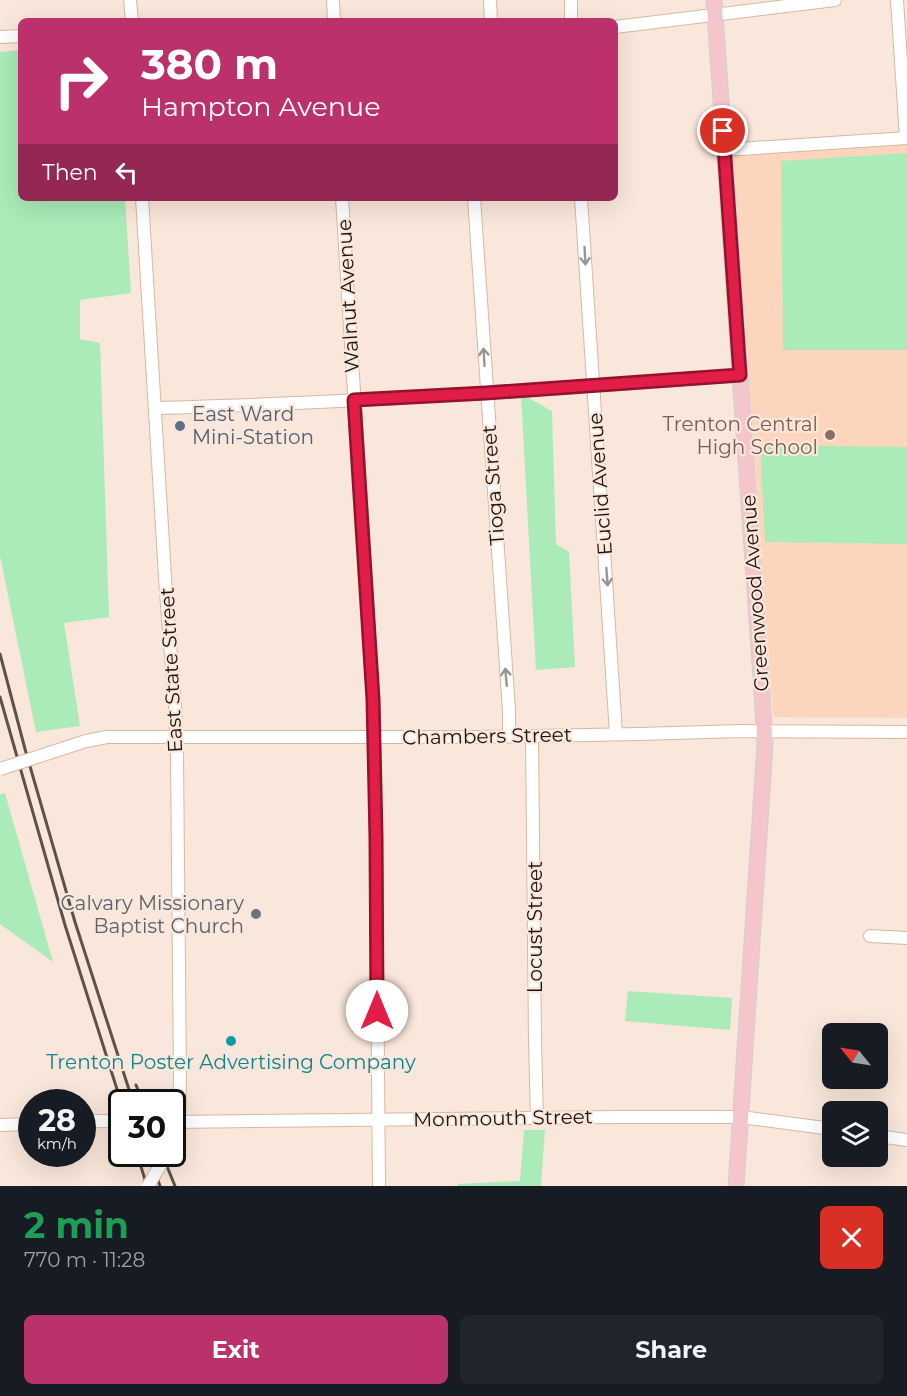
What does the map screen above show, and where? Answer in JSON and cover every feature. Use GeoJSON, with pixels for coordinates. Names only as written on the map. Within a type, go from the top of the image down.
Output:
{"type":"FeatureCollection","features":[{"type":"Feature","properties":{"kind":"main road","name":"Greenwood Avenue"},"geometry":{"type":"LineString","coordinates":[[714,8],[765,754],[736,1186]]}},
{"type":"Feature","properties":{"kind":"street"},"geometry":{"type":"LineString","coordinates":[[130,0],[132,18]]}},
{"type":"Feature","properties":{"kind":"street"},"geometry":{"type":"LineString","coordinates":[[333,0],[334,18]]}},
{"type":"Feature","properties":{"kind":"street"},"geometry":{"type":"LineString","coordinates":[[490,0],[491,18]]}},
{"type":"Feature","properties":{"kind":"street"},"geometry":{"type":"LineString","coordinates":[[571,0],[571,18]]}},
{"type":"Feature","properties":{"kind":"street"},"geometry":{"type":"LineString","coordinates":[[618,26],[714,8],[835,0]]}},
{"type":"Feature","properties":{"kind":"street"},"geometry":{"type":"LineString","coordinates":[[724,150],[906,138],[897,0]]}},
{"type":"Feature","properties":{"kind":"street"},"geometry":{"type":"LineString","coordinates":[[0,37],[18,36]]}},
{"type":"Feature","properties":{"kind":"street","name":"East State Street"},"geometry":{"type":"LineString","coordinates":[[142,201],[176,737],[179,1089]]}},
{"type":"Feature","properties":{"kind":"street","name":"Walnut Avenue"},"geometry":{"type":"LineString","coordinates":[[342,201],[374,737],[379,1186]]}},
{"type":"Feature","properties":{"kind":"street","name":"Tioga Street"},"geometry":{"type":"LineString","coordinates":[[474,201],[509,736]]}},
{"type":"Feature","properties":{"kind":"street","name":"Euclid Avenue"},"geometry":{"type":"LineString","coordinates":[[581,201],[616,734]]}},
{"type":"Feature","properties":{"kind":"street"},"geometry":{"type":"LineString","coordinates":[[156,408],[273,405],[486,393],[740,375]]}},
{"type":"Feature","properties":{"kind":"street","name":"Chambers Street"},"geometry":{"type":"LineString","coordinates":[[0,769],[86,741],[107,737],[532,736],[764,731],[907,732]]}},
{"type":"Feature","properties":{"kind":"street","name":"Locust Street"},"geometry":{"type":"LineString","coordinates":[[532,736],[537,1118]]}},
{"type":"Feature","properties":{"kind":"street"},"geometry":{"type":"LineString","coordinates":[[870,936],[907,938]]}},
{"type":"Feature","properties":{"kind":"street","name":"Monmouth Street"},"geometry":{"type":"LineString","coordinates":[[186,1122],[741,1117],[822,1128]]}},
{"type":"Feature","properties":{"kind":"street"},"geometry":{"type":"LineString","coordinates":[[0,1125],[18,1124]]}},
{"type":"Feature","properties":{"kind":"street"},"geometry":{"type":"LineString","coordinates":[[888,1137],[907,1140]]}},
{"type":"Feature","properties":{"kind":"street"},"geometry":{"type":"LineString","coordinates":[[148,1186],[159,1167]]}},
{"type":"Feature","properties":{"kind":"shaded area","name":"Trenton Central High School"},"geometry":{"type":"Polygon","coordinates":[[[907,143],[907,718],[773,717],[733,153],[907,143]]]}},
{"type":"Feature","properties":{"kind":"green space"},"geometry":{"type":"Polygon","coordinates":[[[18,50],[18,201],[125,201],[131,293],[80,300],[80,339],[100,343],[109,617],[64,623],[80,726],[36,732],[0,556],[0,52],[18,50]]]}},
{"type":"Feature","properties":{"kind":"green space"},"geometry":{"type":"Polygon","coordinates":[[[907,153],[907,350],[783,350],[781,161],[907,153]]]}},
{"type":"Feature","properties":{"kind":"green space"},"geometry":{"type":"Polygon","coordinates":[[[521,394],[552,411],[556,544],[569,552],[575,667],[536,670],[521,394]]]}},
{"type":"Feature","properties":{"kind":"green space"},"geometry":{"type":"Polygon","coordinates":[[[760,445],[907,447],[907,544],[765,542],[760,445]]]}},
{"type":"Feature","properties":{"kind":"green space"},"geometry":{"type":"Polygon","coordinates":[[[5,793],[53,962],[0,924],[0,794],[5,793]]]}},
{"type":"Feature","properties":{"kind":"green space"},"geometry":{"type":"Polygon","coordinates":[[[628,991],[732,998],[730,1030],[625,1021],[628,991]]]}},
{"type":"Feature","properties":{"kind":"green space"},"geometry":{"type":"Polygon","coordinates":[[[524,1130],[545,1130],[541,1186],[458,1186],[458,1184],[520,1181],[524,1130]]]}},
{"type":"Feature","properties":{"kind":"railway"},"geometry":{"type":"LineString","coordinates":[[0,654],[75,922],[129,1089]]}},
{"type":"Feature","properties":{"kind":"railway"},"geometry":{"type":"LineString","coordinates":[[0,697],[65,925],[117,1089]]}},
{"type":"Feature","properties":{"kind":"railway"},"geometry":{"type":"LineString","coordinates":[[136,1085],[138,1089]]}},
{"type":"Feature","properties":{"kind":"railway"},"geometry":{"type":"LineString","coordinates":[[141,1167],[147,1186]]}},
{"type":"Feature","properties":{"kind":"railway"},"geometry":{"type":"LineString","coordinates":[[153,1167],[160,1186]]}},
{"type":"Feature","properties":{"kind":"railway"},"geometry":{"type":"LineString","coordinates":[[167,1167],[175,1186]]}},
{"type":"Feature","properties":{"kind":"place","name":"East Ward Mini-Station"},"geometry":{"type":"Point","coordinates":[180,426]}},
{"type":"Feature","properties":{"kind":"place","name":"Trenton Central High School"},"geometry":{"type":"Point","coordinates":[830,435]}},
{"type":"Feature","properties":{"kind":"place","name":"Calvary Missionary Baptist Church"},"geometry":{"type":"Point","coordinates":[256,914]}},
{"type":"Feature","properties":{"kind":"place","name":"Trenton Poster Advertising Company"},"geometry":{"type":"Point","coordinates":[231,1041]}},
{"type":"Feature","properties":{"kind":"route"},"geometry":{"type":"LineString","coordinates":[[377,1011],[373,699],[354,400],[740,375],[723,131]]}}]}
